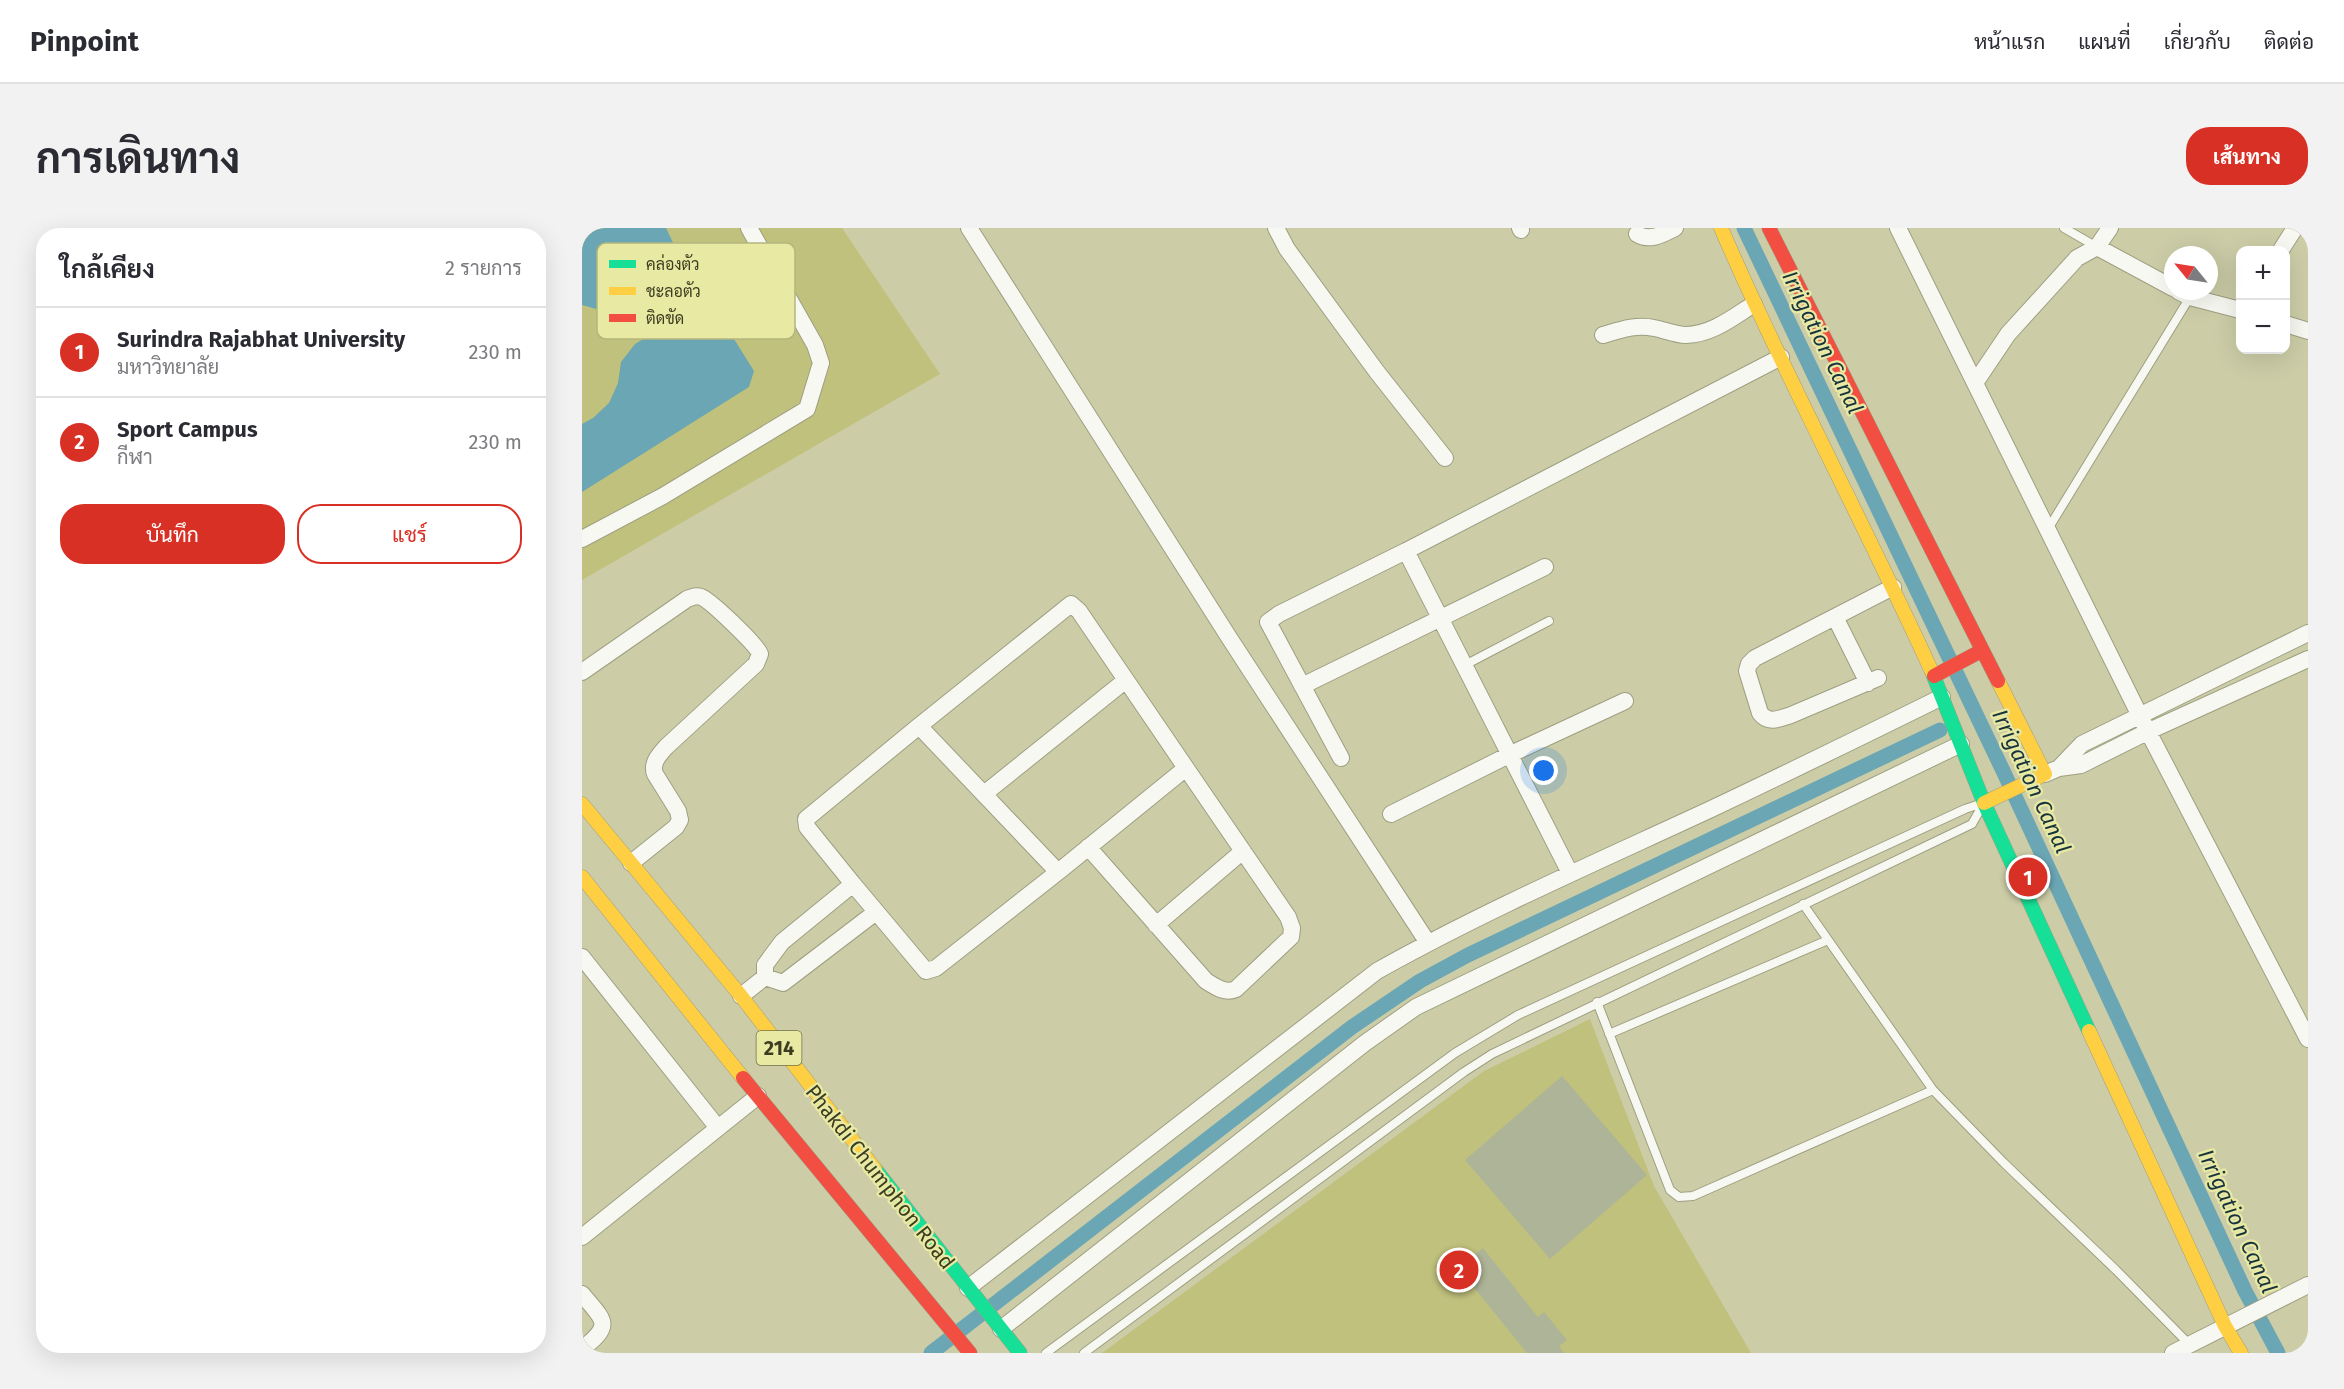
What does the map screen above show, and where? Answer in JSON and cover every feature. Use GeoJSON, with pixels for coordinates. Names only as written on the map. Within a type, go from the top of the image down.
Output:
{"type":"FeatureCollection","features":[{"type":"Feature","properties":{"kind":"street"},"geometry":{"type":"LineString","coordinates":[[749,228],[757,243]]}},
{"type":"Feature","properties":{"kind":"street"},"geometry":{"type":"LineString","coordinates":[[969,228],[1230,639],[1428,943]]}},
{"type":"Feature","properties":{"kind":"street"},"geometry":{"type":"LineString","coordinates":[[1276,228],[1287,249],[1377,372],[1445,458]]}},
{"type":"Feature","properties":{"kind":"street"},"geometry":{"type":"LineString","coordinates":[[1638,234],[1643,238],[1650,238],[1676,228]]}},
{"type":"Feature","properties":{"kind":"street"},"geometry":{"type":"LineString","coordinates":[[1721,228],[1754,304],[1938,674],[1942,697],[1961,744],[1989,800],[2230,1324],[2241,1353]]}},
{"type":"Feature","properties":{"kind":"street"},"geometry":{"type":"LineString","coordinates":[[1769,228],[1976,654],[2045,774]]}},
{"type":"Feature","properties":{"kind":"street"},"geometry":{"type":"LineString","coordinates":[[1898,228],[2140,716],[2308,1039]]}},
{"type":"Feature","properties":{"kind":"street"},"geometry":{"type":"LineString","coordinates":[[1975,383],[2016,325],[2077,258],[2097,247],[2110,228]]}},
{"type":"Feature","properties":{"kind":"street"},"geometry":{"type":"LineString","coordinates":[[2284,246],[2295,228]]}},
{"type":"Feature","properties":{"kind":"street"},"geometry":{"type":"LineString","coordinates":[[2097,247],[2164,283]]}},
{"type":"Feature","properties":{"kind":"street"},"geometry":{"type":"LineString","coordinates":[[2205,300],[2236,309]]}},
{"type":"Feature","properties":{"kind":"street"},"geometry":{"type":"LineString","coordinates":[[1603,335],[1629,327],[1643,327],[1677,334],[1713,330],[1754,304]]}},
{"type":"Feature","properties":{"kind":"street"},"geometry":{"type":"LineString","coordinates":[[582,539],[663,496],[807,409],[821,363],[815,345],[795,310]]}},
{"type":"Feature","properties":{"kind":"street"},"geometry":{"type":"LineString","coordinates":[[2290,325],[2308,331]]}},
{"type":"Feature","properties":{"kind":"street"},"geometry":{"type":"LineString","coordinates":[[1341,758],[1268,624],[1269,620],[1781,357]]}},
{"type":"Feature","properties":{"kind":"street"},"geometry":{"type":"LineString","coordinates":[[1406,551],[1570,873]]}},
{"type":"Feature","properties":{"kind":"street"},"geometry":{"type":"LineString","coordinates":[[1302,686],[1440,616],[1545,567]]}},
{"type":"Feature","properties":{"kind":"street"},"geometry":{"type":"LineString","coordinates":[[1835,617],[1873,680],[1776,720],[1763,718],[1747,675],[1749,664],[1755,658],[1893,587]]}},
{"type":"Feature","properties":{"kind":"street"},"geometry":{"type":"LineString","coordinates":[[582,672],[687,598],[695,596],[706,599],[750,640],[760,654],[756,664],[666,747],[655,760],[653,770],[678,811],[680,820],[676,827],[631,863]]}},
{"type":"Feature","properties":{"kind":"street"},"geometry":{"type":"LineString","coordinates":[[1088,848],[1206,981],[1220,989],[1230,992],[1236,989],[1291,937],[1292,928],[1288,917],[1079,611],[1071,604],[806,819],[807,826],[926,971],[936,968],[1186,768]]}},
{"type":"Feature","properties":{"kind":"street"},"geometry":{"type":"LineString","coordinates":[[2045,774],[2082,744],[2308,633]]}},
{"type":"Feature","properties":{"kind":"street"},"geometry":{"type":"LineString","coordinates":[[1938,674],[1976,654]]}},
{"type":"Feature","properties":{"kind":"street"},"geometry":{"type":"LineString","coordinates":[[1989,800],[2045,774],[2081,765],[2308,658]]}},
{"type":"Feature","properties":{"kind":"street"},"geometry":{"type":"LineString","coordinates":[[984,794],[1126,680]]}},
{"type":"Feature","properties":{"kind":"street"},"geometry":{"type":"LineString","coordinates":[[971,1292],[1351,989],[1377,971],[1428,943],[1570,873],[1709,810],[1942,697]]}},
{"type":"Feature","properties":{"kind":"street"},"geometry":{"type":"LineString","coordinates":[[1391,814],[1511,754],[1625,701]]}},
{"type":"Feature","properties":{"kind":"street"},"geometry":{"type":"LineString","coordinates":[[919,726],[1058,872]]}},
{"type":"Feature","properties":{"kind":"street"},"geometry":{"type":"LineString","coordinates":[[998,1326],[1365,1043],[1416,1007],[1961,744]]}},
{"type":"Feature","properties":{"kind":"street","name":"Phakdi Chumphon Road"},"geometry":{"type":"LineString","coordinates":[[582,804],[741,996],[793,1066],[1020,1353]]}},
{"type":"Feature","properties":{"kind":"street"},"geometry":{"type":"LineString","coordinates":[[1156,925],[1242,851]]}},
{"type":"Feature","properties":{"kind":"street","name":"Phakdi Chumphon Road"},"geometry":{"type":"LineString","coordinates":[[582,877],[758,1096],[968,1351]]}},
{"type":"Feature","properties":{"kind":"street"},"geometry":{"type":"LineString","coordinates":[[765,977],[765,965],[782,942],[853,884]]}},
{"type":"Feature","properties":{"kind":"street"},"geometry":{"type":"LineString","coordinates":[[765,977],[783,983],[876,912]]}},
{"type":"Feature","properties":{"kind":"street"},"geometry":{"type":"LineString","coordinates":[[583,960],[718,1128]]}},
{"type":"Feature","properties":{"kind":"street"},"geometry":{"type":"LineString","coordinates":[[741,996],[765,977]]}},
{"type":"Feature","properties":{"kind":"street"},"geometry":{"type":"LineString","coordinates":[[582,1237],[758,1096]]}},
{"type":"Feature","properties":{"kind":"street"},"geometry":{"type":"LineString","coordinates":[[2173,1353],[2308,1285]]}},
{"type":"Feature","properties":{"kind":"street"},"geometry":{"type":"LineString","coordinates":[[582,1294],[602,1319],[603,1328],[598,1337],[582,1349]]}},
{"type":"Feature","properties":{"kind":"lane"},"geometry":{"type":"LineString","coordinates":[[2064,228],[2097,247]]}},
{"type":"Feature","properties":{"kind":"lane"},"geometry":{"type":"LineString","coordinates":[[2048,529],[2181,300]]}},
{"type":"Feature","properties":{"kind":"lane"},"geometry":{"type":"LineString","coordinates":[[1465,665],[1549,621]]}},
{"type":"Feature","properties":{"kind":"lane"},"geometry":{"type":"LineString","coordinates":[[1084,1353],[1464,1072],[1492,1054],[1972,824],[1989,800]]}},
{"type":"Feature","properties":{"kind":"lane"},"geometry":{"type":"LineString","coordinates":[[1046,1353],[1455,1053],[1518,1015],[1989,800]]}},
{"type":"Feature","properties":{"kind":"lane"},"geometry":{"type":"LineString","coordinates":[[1803,904],[1933,1090],[2004,1163],[2116,1270],[2190,1345]]}},
{"type":"Feature","properties":{"kind":"lane"},"geometry":{"type":"LineString","coordinates":[[1609,1034],[1828,940]]}},
{"type":"Feature","properties":{"kind":"lane"},"geometry":{"type":"LineString","coordinates":[[1597,1002],[1670,1190],[1679,1197],[1693,1196],[1933,1090]]}},
{"type":"Feature","properties":{"kind":"green space"},"geometry":{"type":"Polygon","coordinates":[[[582,228],[842,228],[940,374],[582,580],[582,228]]]}},
{"type":"Feature","properties":{"kind":"green space"},"geometry":{"type":"Polygon","coordinates":[[[1590,1019],[1654,1186],[1751,1353],[1102,1353],[1484,1071],[1590,1019]]]}},
{"type":"Feature","properties":{"kind":"water"},"geometry":{"type":"Polygon","coordinates":[[[582,228],[666,228],[673,243],[597,243],[597,309],[582,305],[582,228]]]}},
{"type":"Feature","properties":{"kind":"water"},"geometry":{"type":"Polygon","coordinates":[[[643,339],[734,339],[754,371],[749,387],[582,492],[582,424],[593,418],[609,403],[618,383],[621,362],[635,344],[643,339]]]}},
{"type":"Feature","properties":{"kind":"building"},"geometry":{"type":"Polygon","coordinates":[[[1562,1076],[1647,1175],[1550,1259],[1465,1160],[1562,1076]]]}},
{"type":"Feature","properties":{"kind":"building"},"geometry":{"type":"Polygon","coordinates":[[[1483,1248],[1538,1317],[1544,1312],[1567,1340],[1559,1346],[1564,1353],[1527,1353],[1458,1268],[1483,1248]]]}},
{"type":"Feature","properties":{"kind":"waterway","name":"Irrigation Canal"},"geometry":{"type":"LineString","coordinates":[[1744,228],[2006,777],[2245,1291],[2278,1353]]}},
{"type":"Feature","properties":{"kind":"waterway"},"geometry":{"type":"LineString","coordinates":[[931,1353],[1352,1027],[1420,981],[1468,955],[1940,730]]}},
{"type":"Feature","properties":{"kind":"traffic: fast"},"geometry":{"type":"LineString","coordinates":[[1932,672],[1984,803],[2089,1031]]}},
{"type":"Feature","properties":{"kind":"traffic: fast"},"geometry":{"type":"LineString","coordinates":[[875,1169],[1020,1353]]}},
{"type":"Feature","properties":{"kind":"traffic: slow"},"geometry":{"type":"LineString","coordinates":[[1721,228],[1772,340],[1932,672]]}},
{"type":"Feature","properties":{"kind":"traffic: slow"},"geometry":{"type":"LineString","coordinates":[[1984,803],[2045,774],[1998,681]]}},
{"type":"Feature","properties":{"kind":"traffic: slow"},"geometry":{"type":"LineString","coordinates":[[582,804],[741,996],[875,1169]]}},
{"type":"Feature","properties":{"kind":"traffic: slow"},"geometry":{"type":"LineString","coordinates":[[582,877],[743,1078]]}},
{"type":"Feature","properties":{"kind":"traffic: slow"},"geometry":{"type":"LineString","coordinates":[[2089,1031],[2225,1326],[2241,1353]]}},
{"type":"Feature","properties":{"kind":"traffic: jam"},"geometry":{"type":"LineString","coordinates":[[1769,228],[1998,681]]}},
{"type":"Feature","properties":{"kind":"traffic: jam"},"geometry":{"type":"LineString","coordinates":[[1934,676],[1981,651]]}},
{"type":"Feature","properties":{"kind":"traffic: jam"},"geometry":{"type":"LineString","coordinates":[[743,1078],[970,1353]]}},
{"type":"Feature","properties":{"kind":"place","name":"Surindra Rajabhat University"},"geometry":{"type":"Point","coordinates":[2028,877]}},
{"type":"Feature","properties":{"kind":"place","name":"Sport Campus"},"geometry":{"type":"Point","coordinates":[1459,1270]}}]}
